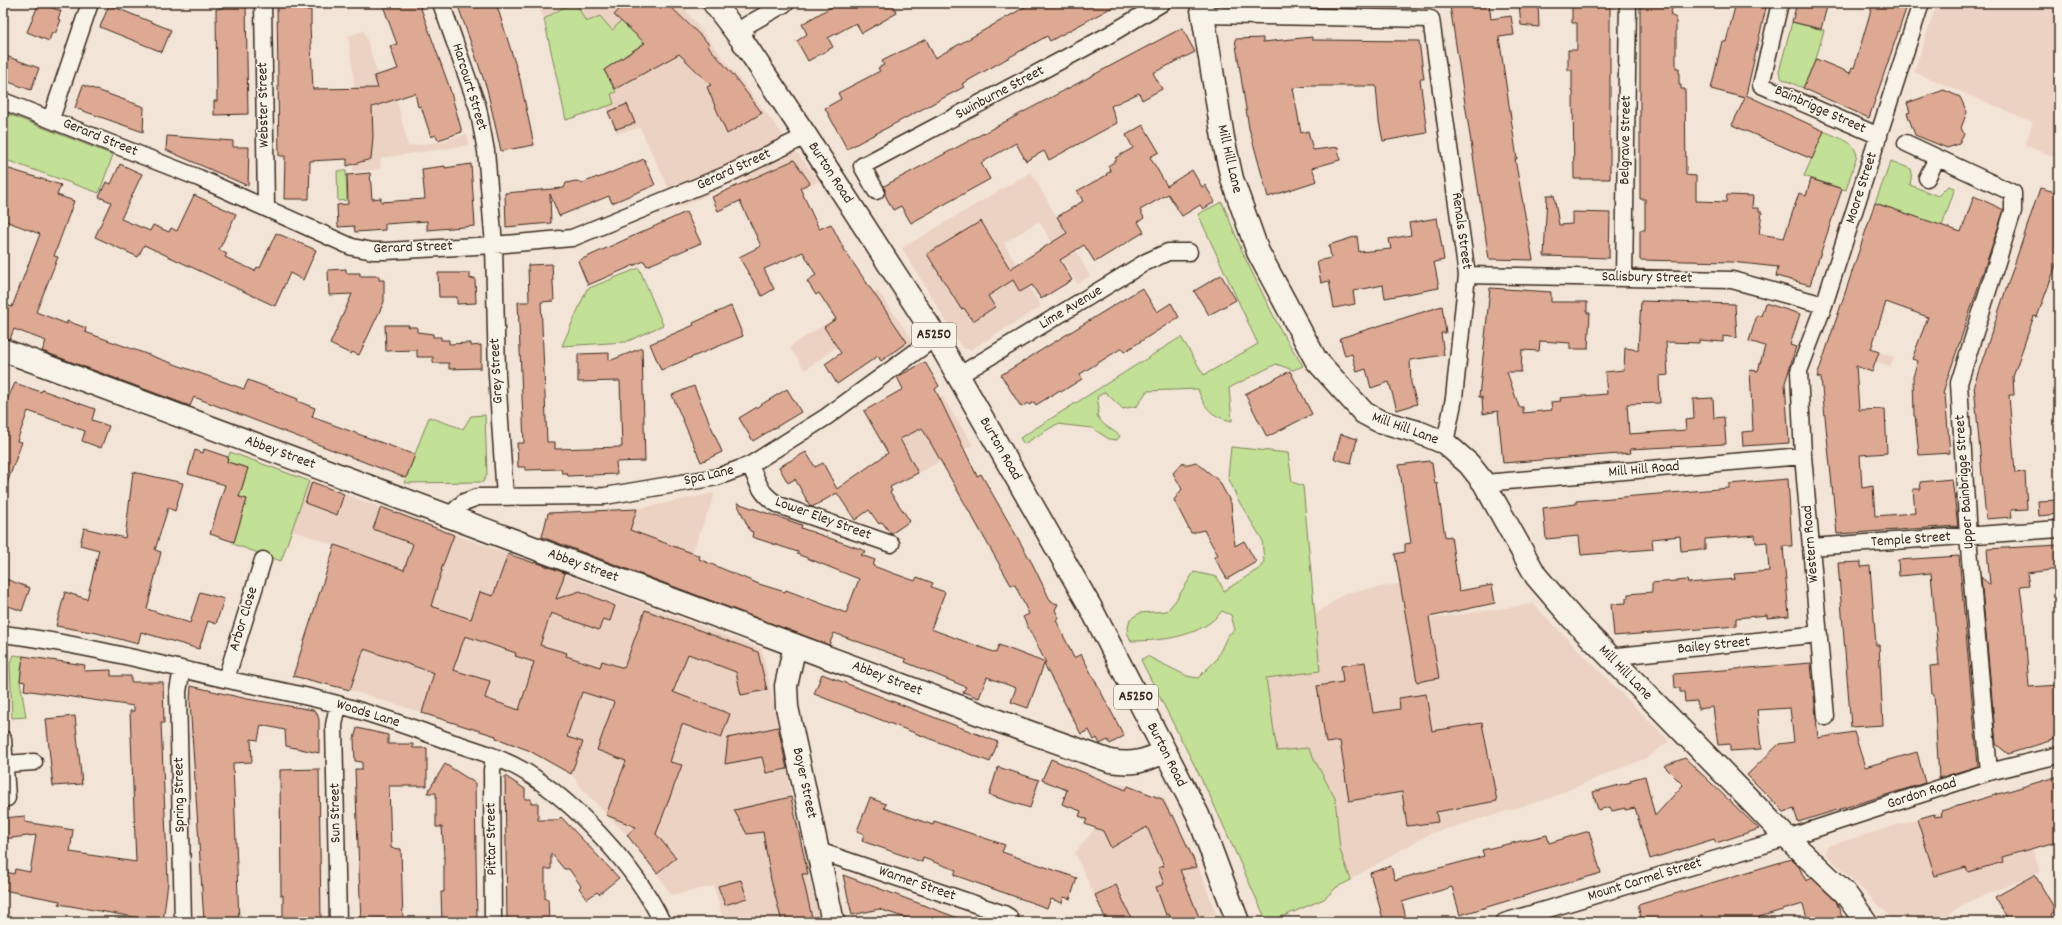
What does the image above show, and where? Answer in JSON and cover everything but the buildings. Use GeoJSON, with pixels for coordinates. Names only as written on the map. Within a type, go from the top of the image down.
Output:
{"type":"FeatureCollection","features":[{"type":"Feature","properties":{"kind":"street"},"geometry":{"type":"LineString","coordinates":[[51,119],[90,3]]}},
{"type":"Feature","properties":{"kind":"street","name":"Webster Street"},"geometry":{"type":"LineString","coordinates":[[263,3],[266,207]]}},
{"type":"Feature","properties":{"kind":"street","name":"Harcourt Street"},"geometry":{"type":"LineString","coordinates":[[441,3],[478,108],[486,151],[494,245]]}},
{"type":"Feature","properties":{"kind":"street","name":"Burton Road"},"geometry":{"type":"LineString","coordinates":[[714,3],[742,40],[806,136],[936,337],[1090,608],[1198,815],[1238,922]]}},
{"type":"Feature","properties":{"kind":"street"},"geometry":{"type":"LineString","coordinates":[[742,40],[747,25],[786,3]]}},
{"type":"Feature","properties":{"kind":"street","name":"Swinburne Street"},"geometry":{"type":"LineString","coordinates":[[876,191],[862,166],[1107,36],[1162,3]]}},
{"type":"Feature","properties":{"kind":"street","name":"Belgrave Street"},"geometry":{"type":"LineString","coordinates":[[1624,278],[1628,3]]}},
{"type":"Feature","properties":{"kind":"street","name":"Bainbrigge Street"},"geometry":{"type":"LineString","coordinates":[[1780,3],[1761,85],[1879,136]]}},
{"type":"Feature","properties":{"kind":"street","name":"Moore Street"},"geometry":{"type":"LineString","coordinates":[[1799,371],[1824,305],[1921,3]]}},
{"type":"Feature","properties":{"kind":"street","name":"Renals Street"},"geometry":{"type":"LineString","coordinates":[[1202,9],[1431,19],[1467,275],[1454,398],[1444,443]]}},
{"type":"Feature","properties":{"kind":"street","name":"Mill Hill Lane"},"geometry":{"type":"LineString","coordinates":[[1202,9],[1232,179],[1258,252],[1316,360],[1364,413],[1379,422],[1418,432],[1444,443],[1469,464],[1484,483],[1536,576],[1573,619],[1786,838],[1845,893],[1866,922]]}},
{"type":"Feature","properties":{"kind":"street","name":"Gerard Street"},"geometry":{"type":"LineString","coordinates":[[3,101],[175,168],[266,207],[327,237],[363,250],[386,251],[560,240],[587,233],[726,175],[806,136]]}},
{"type":"Feature","properties":{"kind":"street"},"geometry":{"type":"LineString","coordinates":[[1906,143],[1937,158],[1927,178]]}},
{"type":"Feature","properties":{"kind":"street","name":"Upper Bainbrigge Street"},"geometry":{"type":"LineString","coordinates":[[1937,158],[2013,193],[2014,211],[1959,383],[1968,537],[1989,772]]}},
{"type":"Feature","properties":{"kind":"street","name":"Grey Street"},"geometry":{"type":"LineString","coordinates":[[494,245],[497,375],[504,497]]}},
{"type":"Feature","properties":{"kind":"street","name":"Lime Avenue"},"geometry":{"type":"LineString","coordinates":[[958,376],[1146,262],[1168,252],[1189,252]]}},
{"type":"Feature","properties":{"kind":"street","name":"Salisbury Street"},"geometry":{"type":"LineString","coordinates":[[1467,275],[1732,280],[1824,305]]}},
{"type":"Feature","properties":{"kind":"street","name":"Spa Lane"},"geometry":{"type":"LineString","coordinates":[[449,516],[464,502],[478,497],[605,496],[717,477],[750,465],[837,410],[936,337]]}},
{"type":"Feature","properties":{"kind":"street","name":"Abbey Street"},"geometry":{"type":"LineString","coordinates":[[3,350],[1001,722],[1110,761],[1125,764],[1140,762],[1165,752]]}},
{"type":"Feature","properties":{"kind":"street","name":"Western Road"},"geometry":{"type":"LineString","coordinates":[[1799,371],[1803,456],[1826,718]]}},
{"type":"Feature","properties":{"kind":"street","name":"Mill Hill Road"},"geometry":{"type":"LineString","coordinates":[[1484,483],[1803,456]]}},
{"type":"Feature","properties":{"kind":"street","name":"Lower Eley Street"},"geometry":{"type":"LineString","coordinates":[[750,465],[763,494],[769,500],[781,506],[891,544]]}},
{"type":"Feature","properties":{"kind":"street","name":"Temple Street"},"geometry":{"type":"LineString","coordinates":[[1811,546],[1968,537],[2059,529]]}},
{"type":"Feature","properties":{"kind":"street","name":"Arbor Close"},"geometry":{"type":"LineString","coordinates":[[226,679],[263,560]]}},
{"type":"Feature","properties":{"kind":"street","name":"Woods Lane"},"geometry":{"type":"LineString","coordinates":[[3,634],[39,639],[182,669],[338,705],[432,735],[494,757],[523,771],[548,787],[580,816],[636,876],[652,901],[662,922]]}},
{"type":"Feature","properties":{"kind":"street","name":"Bailey Street"},"geometry":{"type":"LineString","coordinates":[[1609,657],[1819,634]]}},
{"type":"Feature","properties":{"kind":"street","name":"Boyer Street"},"geometry":{"type":"LineString","coordinates":[[795,645],[786,686],[787,707],[833,922]]}},
{"type":"Feature","properties":{"kind":"street","name":"Spring Street"},"geometry":{"type":"LineString","coordinates":[[182,669],[178,691],[183,922]]}},
{"type":"Feature","properties":{"kind":"street","name":"Sun Street"},"geometry":{"type":"LineString","coordinates":[[338,705],[334,725],[338,922]]}},
{"type":"Feature","properties":{"kind":"street"},"geometry":{"type":"LineString","coordinates":[[3,739],[7,798]]}},
{"type":"Feature","properties":{"kind":"street","name":"Gordon Road"},"geometry":{"type":"LineString","coordinates":[[1786,838],[1989,772],[2054,756]]}},
{"type":"Feature","properties":{"kind":"street","name":"Pittar Street"},"geometry":{"type":"LineString","coordinates":[[493,922],[492,770],[494,757]]}},
{"type":"Feature","properties":{"kind":"street"},"geometry":{"type":"LineString","coordinates":[[5,764],[34,762]]}},
{"type":"Feature","properties":{"kind":"street","name":"Mount Carmel Street"},"geometry":{"type":"LineString","coordinates":[[1504,922],[1786,838]]}},
{"type":"Feature","properties":{"kind":"street","name":"Warner Street"},"geometry":{"type":"LineString","coordinates":[[819,851],[1004,914],[1009,917],[1011,922]]}},
{"type":"Feature","properties":{"kind":"shaded area"},"geometry":{"type":"Polygon","coordinates":[[[537,3],[680,3],[819,181],[760,209],[745,178],[678,208],[640,128],[617,133],[607,107],[566,120],[544,19],[537,3]]]}},
{"type":"Feature","properties":{"kind":"shaded area"},"geometry":{"type":"Polygon","coordinates":[[[1937,3],[2059,3],[2059,159],[2025,145],[2033,122],[1914,72],[1937,3]]]}},
{"type":"Feature","properties":{"kind":"shaded area"},"geometry":{"type":"Polygon","coordinates":[[[364,31],[378,75],[386,72],[398,105],[408,146],[439,142],[467,134],[469,145],[381,158],[380,169],[353,171],[353,159],[334,160],[333,145],[355,88],[348,36],[364,31]]]}},
{"type":"Feature","properties":{"kind":"shaded area"},"geometry":{"type":"Polygon","coordinates":[[[1031,172],[1090,276],[1077,284],[1039,221],[1004,243],[1041,307],[970,350],[964,348],[961,346],[902,248],[1031,172]]]}},
{"type":"Feature","properties":{"kind":"shaded area"},"geometry":{"type":"Polygon","coordinates":[[[878,291],[914,342],[881,361],[860,329],[805,370],[790,348],[878,291]]]}},
{"type":"Feature","properties":{"kind":"shaded area"},"geometry":{"type":"Polygon","coordinates":[[[1830,336],[1894,357],[1890,366],[1827,345],[1830,336]]]}},
{"type":"Feature","properties":{"kind":"shaded area"},"geometry":{"type":"Polygon","coordinates":[[[942,396],[973,445],[904,480],[876,433],[942,396]]]}},
{"type":"Feature","properties":{"kind":"shaded area"},"geometry":{"type":"Polygon","coordinates":[[[309,481],[508,554],[493,596],[564,574],[762,649],[787,769],[791,797],[808,874],[821,922],[724,922],[714,886],[671,895],[657,873],[627,835],[585,792],[571,774],[528,750],[474,729],[350,690],[395,567],[292,530],[309,481]]]}},
{"type":"Feature","properties":{"kind":"shaded area"},"geometry":{"type":"Polygon","coordinates":[[[715,493],[679,587],[542,538],[549,513],[637,509],[715,493]]]}},
{"type":"Feature","properties":{"kind":"shaded area"},"geometry":{"type":"Polygon","coordinates":[[[1421,580],[1428,619],[1533,604],[1669,741],[1648,757],[1547,799],[1429,834],[1337,887],[1324,899],[1267,922],[1210,796],[1172,718],[1345,593],[1421,580]]]}},
{"type":"Feature","properties":{"kind":"shaded area"},"geometry":{"type":"Polygon","coordinates":[[[1117,783],[1164,798],[1199,868],[1219,922],[1107,922],[1075,853],[1102,820],[1117,783]]]}},
{"type":"Feature","properties":{"kind":"shaded area"},"geometry":{"type":"Polygon","coordinates":[[[2015,789],[2032,849],[2041,872],[1964,904],[1937,922],[1894,922],[1887,913],[1826,854],[1828,846],[2015,789]]]}},
{"type":"Feature","properties":{"kind":"green space"},"geometry":{"type":"Polygon","coordinates":[[[571,3],[576,3],[586,22],[600,16],[612,30],[621,21],[637,33],[644,43],[604,70],[616,92],[611,94],[614,104],[566,120],[544,19],[571,3]]]}},
{"type":"Feature","properties":{"kind":"green space"},"geometry":{"type":"Polygon","coordinates":[[[1792,22],[1824,30],[1816,59],[1803,88],[1782,79],[1779,72],[1792,22]]]}},
{"type":"Feature","properties":{"kind":"green space"},"geometry":{"type":"Polygon","coordinates":[[[3,112],[113,155],[99,193],[3,159],[3,112]]]}},
{"type":"Feature","properties":{"kind":"green space"},"geometry":{"type":"Polygon","coordinates":[[[1824,131],[1848,142],[1852,145],[1857,155],[1846,190],[1804,176],[1824,131]]]}},
{"type":"Feature","properties":{"kind":"green space"},"geometry":{"type":"Polygon","coordinates":[[[1891,161],[1911,169],[1912,173],[1910,185],[1938,196],[1948,186],[1955,188],[1942,226],[1875,203],[1891,161]]]}},
{"type":"Feature","properties":{"kind":"green space"},"geometry":{"type":"Polygon","coordinates":[[[337,171],[346,171],[347,200],[338,201],[337,171]]]}},
{"type":"Feature","properties":{"kind":"green space"},"geometry":{"type":"Polygon","coordinates":[[[1222,202],[1245,258],[1281,331],[1303,366],[1293,370],[1276,364],[1229,388],[1232,421],[1219,417],[1210,411],[1200,396],[1198,389],[1147,391],[1137,406],[1123,409],[1105,392],[1097,397],[1099,408],[1097,415],[1104,424],[1120,436],[1117,440],[1109,439],[1092,428],[1057,424],[1024,444],[1020,438],[1181,337],[1204,375],[1258,344],[1198,214],[1222,202]]]}},
{"type":"Feature","properties":{"kind":"green space"},"geometry":{"type":"Polygon","coordinates":[[[639,268],[663,325],[626,342],[562,346],[587,289],[639,268]]]}},
{"type":"Feature","properties":{"kind":"green space"},"geometry":{"type":"Polygon","coordinates":[[[485,415],[487,474],[483,482],[404,483],[429,417],[463,429],[471,416],[485,415]]]}},
{"type":"Feature","properties":{"kind":"green space"},"geometry":{"type":"Polygon","coordinates":[[[1231,447],[1288,453],[1292,482],[1303,486],[1320,671],[1266,678],[1277,751],[1308,748],[1335,798],[1340,850],[1351,880],[1337,887],[1324,899],[1270,922],[1267,922],[1210,796],[1141,660],[1147,656],[1187,676],[1198,678],[1216,660],[1228,635],[1235,630],[1231,615],[1222,611],[1214,620],[1204,627],[1181,636],[1155,640],[1131,641],[1127,632],[1130,619],[1140,613],[1167,611],[1194,572],[1217,577],[1224,591],[1260,568],[1264,561],[1262,539],[1238,500],[1228,477],[1231,447]]]}},
{"type":"Feature","properties":{"kind":"green space"},"geometry":{"type":"Polygon","coordinates":[[[230,452],[309,481],[281,561],[233,544],[247,499],[234,495],[241,491],[248,468],[227,462],[230,452]]]}},
{"type":"Feature","properties":{"kind":"green space"},"geometry":{"type":"Polygon","coordinates":[[[14,655],[23,656],[20,681],[26,717],[12,718],[10,663],[14,655]]]}}]}
